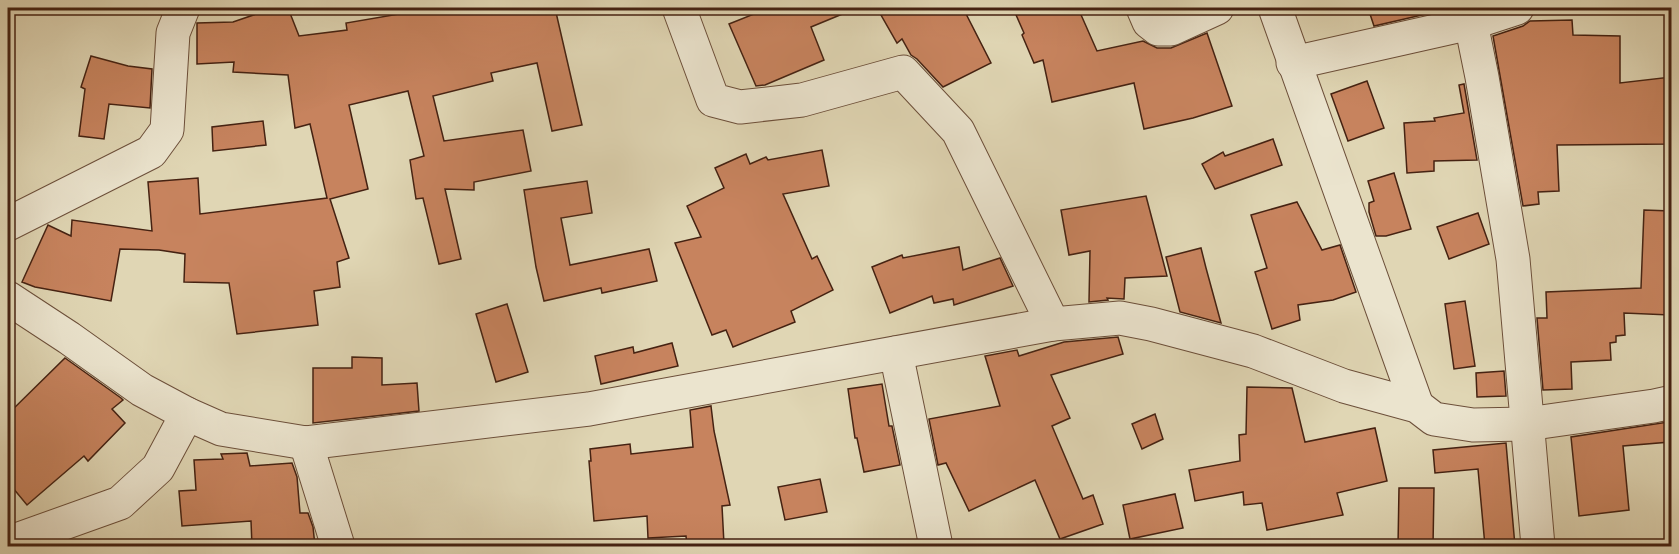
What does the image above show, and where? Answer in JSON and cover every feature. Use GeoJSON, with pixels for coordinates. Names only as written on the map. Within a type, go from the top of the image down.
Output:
{"type":"FeatureCollection","features":[{"type":"Feature","properties":{"kind":"street"},"geometry":{"type":"LineString","coordinates":[[8,224],[152,152],[167,130],[173,33],[183,8]]}},
{"type":"Feature","properties":{"kind":"street"},"geometry":{"type":"LineString","coordinates":[[679,8],[713,100],[740,107],[802,100],[903,72],[958,131],[1053,324]]}},
{"type":"Feature","properties":{"kind":"street"},"geometry":{"type":"LineString","coordinates":[[1143,8],[1149,22],[1158,29],[1171,28],[1217,8]]}},
{"type":"Feature","properties":{"kind":"street"},"geometry":{"type":"LineString","coordinates":[[1275,8],[1417,406]]}},
{"type":"Feature","properties":{"kind":"street"},"geometry":{"type":"LineString","coordinates":[[1293,63],[1468,15],[1517,8]]}},
{"type":"Feature","properties":{"kind":"street"},"geometry":{"type":"LineString","coordinates":[[1468,15],[1486,99],[1513,260],[1538,546]]}},
{"type":"Feature","properties":{"kind":"street"},"geometry":{"type":"LineString","coordinates":[[8,298],[142,390],[187,414],[221,429],[306,443],[589,409],[1053,324],[1120,318],[1253,351],[1344,386],[1417,406],[1434,419],[1473,425],[1527,424],[1671,402]]}},
{"type":"Feature","properties":{"kind":"street"},"geometry":{"type":"LineString","coordinates":[[896,353],[936,546]]}},
{"type":"Feature","properties":{"kind":"street"},"geometry":{"type":"LineString","coordinates":[[8,543],[120,503],[158,468],[187,414]]}},
{"type":"Feature","properties":{"kind":"street"},"geometry":{"type":"LineString","coordinates":[[306,443],[338,546]]}},
{"type":"Feature","properties":{"kind":"building"},"geometry":{"type":"Polygon","coordinates":[[[274,8],[288,8],[299,36],[347,30],[346,23],[434,8],[555,8],[582,125],[552,131],[537,63],[491,73],[493,81],[433,96],[444,141],[523,130],[531,171],[474,182],[474,190],[445,189],[461,259],[439,264],[423,198],[416,199],[410,160],[424,156],[408,91],[349,105],[368,189],[330,199],[349,258],[337,262],[340,287],[314,291],[318,325],[237,334],[229,283],[184,282],[185,254],[159,250],[120,249],[111,301],[35,287],[22,282],[48,225],[71,236],[72,220],[152,231],[148,182],[198,178],[200,214],[327,198],[310,124],[295,128],[288,75],[233,72],[234,62],[197,64],[197,23],[233,22],[274,8]]]}},
{"type":"Feature","properties":{"kind":"building"},"geometry":{"type":"Polygon","coordinates":[[[769,8],[857,8],[811,27],[824,60],[765,85],[756,86],[729,24],[769,8]]]}},
{"type":"Feature","properties":{"kind":"building"},"geometry":{"type":"Polygon","coordinates":[[[895,8],[963,8],[991,63],[943,87],[911,55],[902,39],[897,43],[881,15],[895,8]]]}},
{"type":"Feature","properties":{"kind":"building"},"geometry":{"type":"Polygon","coordinates":[[[1013,8],[1078,8],[1097,51],[1143,41],[1157,48],[1171,48],[1207,33],[1232,106],[1144,129],[1134,83],[1052,102],[1043,60],[1034,63],[1013,8]]]}},
{"type":"Feature","properties":{"kind":"building"},"geometry":{"type":"Polygon","coordinates":[[[1368,8],[1448,8],[1448,9],[1374,26],[1368,8]]]}},
{"type":"Feature","properties":{"kind":"building"},"geometry":{"type":"Polygon","coordinates":[[[1572,20],[1573,35],[1620,36],[1620,83],[1671,77],[1671,144],[1557,145],[1559,191],[1538,192],[1539,204],[1523,206],[1493,36],[1523,26],[1530,21],[1572,20]]]}},
{"type":"Feature","properties":{"kind":"building"},"geometry":{"type":"Polygon","coordinates":[[[91,56],[128,66],[152,69],[150,108],[109,104],[104,139],[79,136],[85,89],[81,87],[91,56]]]}},
{"type":"Feature","properties":{"kind":"building"},"geometry":{"type":"Polygon","coordinates":[[[1367,81],[1384,128],[1348,141],[1331,94],[1367,81]]]}},
{"type":"Feature","properties":{"kind":"building"},"geometry":{"type":"Polygon","coordinates":[[[1464,84],[1477,160],[1434,161],[1434,171],[1407,173],[1404,123],[1435,121],[1434,118],[1464,113],[1459,85],[1464,84]]]}},
{"type":"Feature","properties":{"kind":"building"},"geometry":{"type":"Polygon","coordinates":[[[263,121],[266,145],[213,151],[212,127],[263,121]]]}},
{"type":"Feature","properties":{"kind":"building"},"geometry":{"type":"Polygon","coordinates":[[[1273,139],[1282,165],[1215,189],[1202,164],[1223,152],[1225,156],[1273,139]]]}},
{"type":"Feature","properties":{"kind":"building"},"geometry":{"type":"Polygon","coordinates":[[[822,150],[829,186],[783,194],[812,259],[817,256],[833,290],[791,311],[795,322],[733,347],[726,330],[712,335],[675,243],[701,237],[687,206],[724,188],[715,168],[746,154],[750,164],[766,157],[768,160],[822,150]]]}},
{"type":"Feature","properties":{"kind":"building"},"geometry":{"type":"Polygon","coordinates":[[[1394,173],[1411,229],[1386,236],[1376,236],[1369,212],[1369,203],[1374,201],[1368,181],[1394,173]]]}},
{"type":"Feature","properties":{"kind":"building"},"geometry":{"type":"Polygon","coordinates":[[[587,181],[592,213],[561,218],[570,265],[649,249],[657,281],[602,293],[601,288],[544,301],[536,267],[524,190],[587,181]]]}},
{"type":"Feature","properties":{"kind":"building"},"geometry":{"type":"Polygon","coordinates":[[[1146,196],[1167,276],[1125,278],[1124,299],[1107,298],[1108,300],[1089,302],[1090,251],[1069,255],[1061,210],[1146,196]]]}},
{"type":"Feature","properties":{"kind":"building"},"geometry":{"type":"Polygon","coordinates":[[[1297,202],[1322,250],[1340,245],[1356,292],[1333,300],[1298,305],[1300,320],[1272,329],[1255,272],[1267,268],[1251,215],[1297,202]]]}},
{"type":"Feature","properties":{"kind":"building"},"geometry":{"type":"Polygon","coordinates":[[[1644,210],[1671,211],[1670,315],[1624,313],[1625,335],[1616,336],[1616,342],[1610,343],[1611,360],[1571,362],[1572,389],[1543,390],[1537,318],[1547,318],[1546,292],[1641,288],[1644,210]]]}},
{"type":"Feature","properties":{"kind":"building"},"geometry":{"type":"Polygon","coordinates":[[[1478,213],[1489,244],[1449,259],[1437,227],[1478,213]]]}},
{"type":"Feature","properties":{"kind":"building"},"geometry":{"type":"Polygon","coordinates":[[[959,247],[963,270],[1000,258],[1013,286],[954,305],[953,299],[934,303],[932,296],[890,313],[872,267],[902,255],[903,258],[959,247]]]}},
{"type":"Feature","properties":{"kind":"building"},"geometry":{"type":"Polygon","coordinates":[[[1201,248],[1221,323],[1180,312],[1166,257],[1201,248]]]}},
{"type":"Feature","properties":{"kind":"building"},"geometry":{"type":"Polygon","coordinates":[[[1465,301],[1475,366],[1454,369],[1445,304],[1465,301]]]}},
{"type":"Feature","properties":{"kind":"building"},"geometry":{"type":"Polygon","coordinates":[[[507,304],[528,372],[496,382],[476,314],[507,304]]]}},
{"type":"Feature","properties":{"kind":"building"},"geometry":{"type":"Polygon","coordinates":[[[1118,337],[1123,354],[1051,375],[1070,418],[1052,426],[1083,499],[1093,495],[1103,524],[1060,539],[1035,480],[969,511],[946,463],[938,465],[929,419],[1000,406],[985,356],[1017,350],[1019,356],[1064,342],[1118,337]]]}},
{"type":"Feature","properties":{"kind":"building"},"geometry":{"type":"Polygon","coordinates":[[[672,343],[678,366],[601,384],[595,356],[633,347],[634,353],[672,343]]]}},
{"type":"Feature","properties":{"kind":"building"},"geometry":{"type":"Polygon","coordinates":[[[352,357],[382,358],[382,385],[417,383],[419,411],[313,423],[313,368],[352,368],[352,357]]]}},
{"type":"Feature","properties":{"kind":"building"},"geometry":{"type":"Polygon","coordinates":[[[65,358],[123,400],[112,409],[125,423],[88,461],[84,456],[27,505],[8,482],[8,414],[65,358]]]}},
{"type":"Feature","properties":{"kind":"building"},"geometry":{"type":"Polygon","coordinates":[[[1504,371],[1506,396],[1477,397],[1476,373],[1504,371]]]}},
{"type":"Feature","properties":{"kind":"building"},"geometry":{"type":"Polygon","coordinates":[[[882,384],[889,426],[892,426],[900,465],[864,472],[857,438],[855,438],[848,389],[882,384]]]}},
{"type":"Feature","properties":{"kind":"building"},"geometry":{"type":"Polygon","coordinates":[[[1247,387],[1292,388],[1305,442],[1375,428],[1387,481],[1337,493],[1343,515],[1267,530],[1262,503],[1244,505],[1243,492],[1195,501],[1189,470],[1240,461],[1239,435],[1246,434],[1247,387]]]}},
{"type":"Feature","properties":{"kind":"building"},"geometry":{"type":"Polygon","coordinates":[[[711,406],[730,505],[722,506],[724,544],[687,546],[686,536],[648,538],[647,516],[594,521],[590,449],[630,444],[631,454],[693,447],[690,410],[711,406]]]}},
{"type":"Feature","properties":{"kind":"building"},"geometry":{"type":"Polygon","coordinates":[[[1155,414],[1163,439],[1142,449],[1132,424],[1155,414]]]}},
{"type":"Feature","properties":{"kind":"building"},"geometry":{"type":"Polygon","coordinates":[[[1668,422],[1670,442],[1623,446],[1629,510],[1579,516],[1571,437],[1668,422]]]}},
{"type":"Feature","properties":{"kind":"building"},"geometry":{"type":"Polygon","coordinates":[[[1506,443],[1515,546],[1485,546],[1478,469],[1435,473],[1433,450],[1506,443]]]}},
{"type":"Feature","properties":{"kind":"building"},"geometry":{"type":"Polygon","coordinates":[[[247,453],[250,466],[292,463],[297,477],[300,513],[308,513],[313,527],[315,546],[252,546],[251,521],[182,526],[179,491],[196,490],[194,460],[223,459],[221,454],[247,453]]]}},
{"type":"Feature","properties":{"kind":"building"},"geometry":{"type":"Polygon","coordinates":[[[820,479],[827,512],[785,520],[778,487],[820,479]]]}},
{"type":"Feature","properties":{"kind":"building"},"geometry":{"type":"Polygon","coordinates":[[[1399,488],[1434,488],[1433,546],[1398,546],[1399,488]]]}},
{"type":"Feature","properties":{"kind":"building"},"geometry":{"type":"Polygon","coordinates":[[[1175,494],[1183,528],[1130,539],[1123,505],[1175,494]]]}}]}
